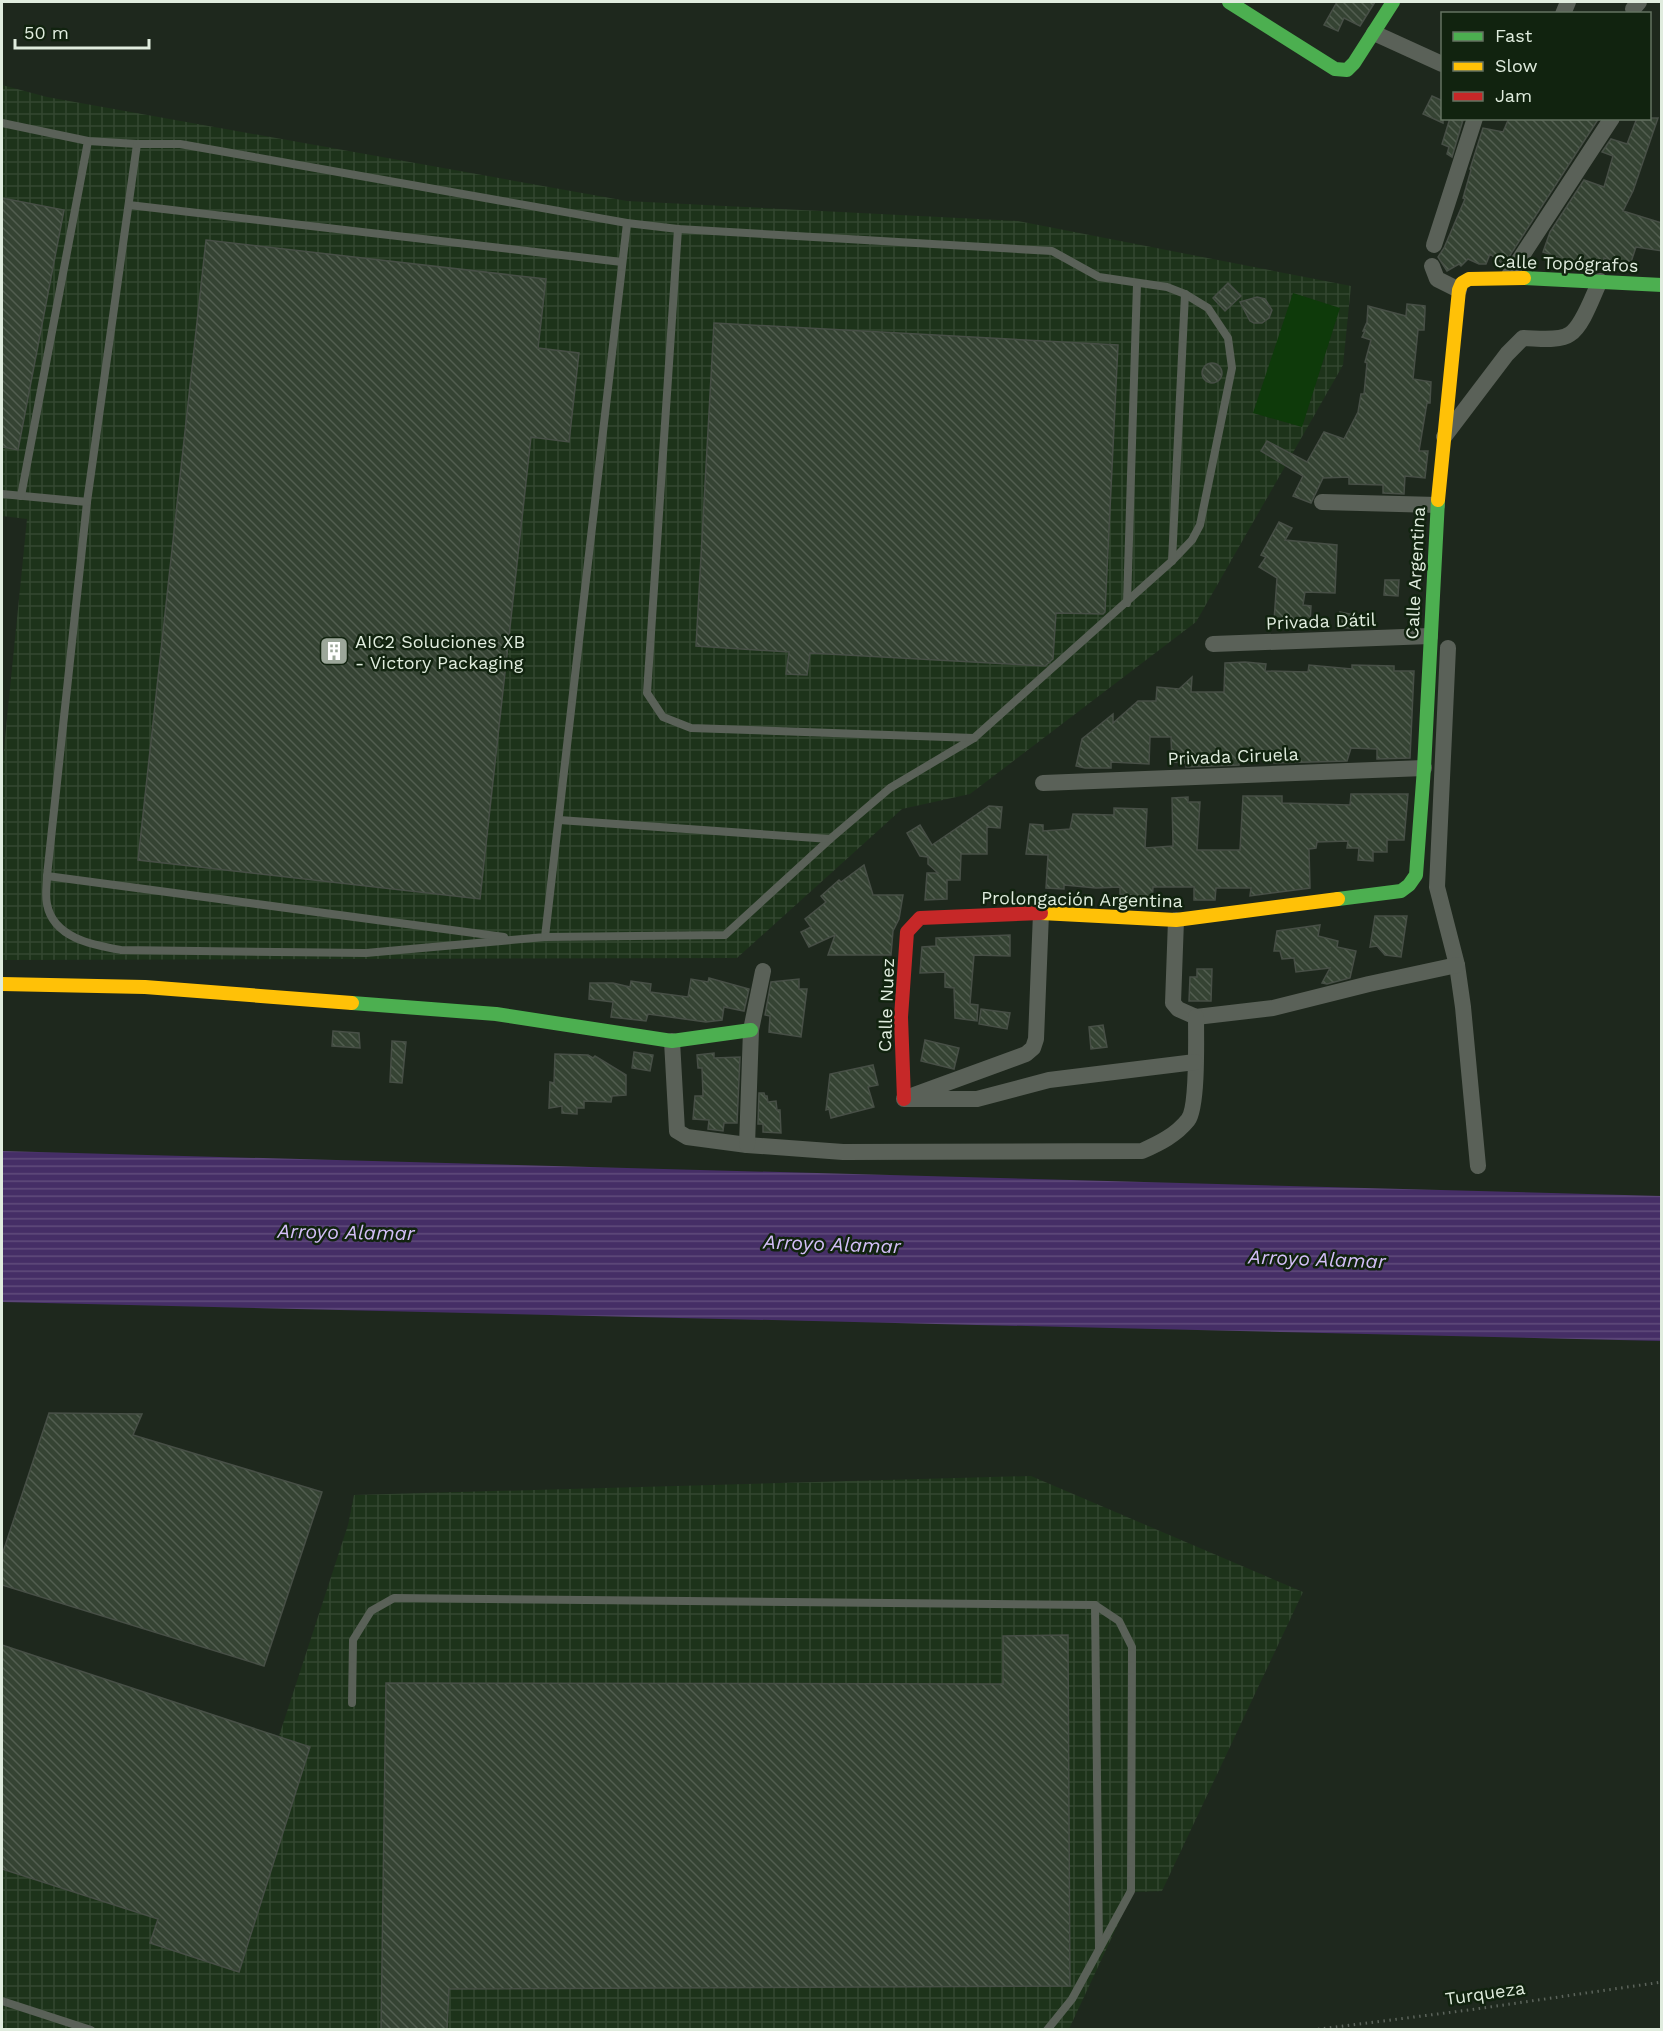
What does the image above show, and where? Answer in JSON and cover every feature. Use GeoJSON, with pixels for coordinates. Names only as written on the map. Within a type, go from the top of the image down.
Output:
{"type":"FeatureCollection","features":[{"type":"Feature","properties":{"kind":"street"},"geometry":{"type":"LineString","coordinates":[[1229,2],[1335,69],[1347,70],[1354,63],[1393,2]]}},
{"type":"Feature","properties":{"kind":"street"},"geometry":{"type":"LineString","coordinates":[[1374,33],[1441,63]]}},
{"type":"Feature","properties":{"kind":"street"},"geometry":{"type":"LineString","coordinates":[[1434,245],[1474,120]]}},
{"type":"Feature","properties":{"kind":"street"},"geometry":{"type":"LineString","coordinates":[[1508,277],[1611,120]]}},
{"type":"Feature","properties":{"kind":"street"},"geometry":{"type":"LineString","coordinates":[[1432,266],[1437,279],[1464,284]]}},
{"type":"Feature","properties":{"kind":"street","name":"Calle Topógrafos"},"geometry":{"type":"LineString","coordinates":[[1464,284],[1508,277],[1662,285]]}},
{"type":"Feature","properties":{"kind":"street"},"geometry":{"type":"LineString","coordinates":[[1443,438],[1507,354],[1523,338],[1557,338],[1570,335],[1581,322],[1600,281]]}},
{"type":"Feature","properties":{"kind":"street","name":"Calle Argentina"},"geometry":{"type":"LineString","coordinates":[[1413,880],[1424,768],[1437,505],[1443,438],[1464,284]]}},
{"type":"Feature","properties":{"kind":"street"},"geometry":{"type":"LineString","coordinates":[[1322,502],[1437,505]]}},
{"type":"Feature","properties":{"kind":"street","name":"Privada Dátil"},"geometry":{"type":"LineString","coordinates":[[1213,644],[1430,636]]}},
{"type":"Feature","properties":{"kind":"street"},"geometry":{"type":"LineString","coordinates":[[1448,648],[1437,887],[1457,965],[1478,1166]]}},
{"type":"Feature","properties":{"kind":"street","name":"Privada Ciruela"},"geometry":{"type":"LineString","coordinates":[[1043,783],[1424,768]]}},
{"type":"Feature","properties":{"kind":"street"},"geometry":{"type":"LineString","coordinates":[[1413,880],[1437,887]]}},
{"type":"Feature","properties":{"kind":"street","name":"Prolongación Argentina"},"geometry":{"type":"LineString","coordinates":[[920,918],[1041,913],[1176,920],[1401,891],[1413,880]]}},
{"type":"Feature","properties":{"kind":"street"},"geometry":{"type":"LineString","coordinates":[[904,1099],[1026,1054],[1033,1048],[1036,1039],[1041,913]]}},
{"type":"Feature","properties":{"kind":"street","name":"Calle Nuez"},"geometry":{"type":"LineString","coordinates":[[904,1099],[901,1017],[907,932],[920,918]]}},
{"type":"Feature","properties":{"kind":"street"},"geometry":{"type":"LineString","coordinates":[[1176,920],[1173,1003],[1178,1010],[1196,1017],[1272,1008],[1457,965]]}},
{"type":"Feature","properties":{"kind":"street"},"geometry":{"type":"LineString","coordinates":[[747,1145],[751,1030],[763,970]]}},
{"type":"Feature","properties":{"kind":"street"},"geometry":{"type":"LineString","coordinates":[[2,984],[146,987],[496,1014],[672,1041],[751,1030]]}},
{"type":"Feature","properties":{"kind":"street"},"geometry":{"type":"LineString","coordinates":[[672,1041],[676,1131],[687,1137],[747,1145],[843,1152],[1142,1151],[1167,1141],[1190,1118],[1193,1100],[1196,1017]]}},
{"type":"Feature","properties":{"kind":"street"},"geometry":{"type":"LineString","coordinates":[[904,1099],[977,1099],[1049,1080],[1195,1062]]}},
{"type":"Feature","properties":{"kind":"lane"},"geometry":{"type":"LineString","coordinates":[[2,123],[88,141],[180,144],[627,223],[678,229],[1052,251],[1099,277],[1137,284],[1167,286],[1208,308],[1228,338],[1232,368],[1200,525],[1192,540],[1172,561],[974,738],[890,788],[830,839],[725,935],[545,937],[366,953],[121,950],[85,943],[63,930],[52,919],[47,904],[47,876],[87,501],[137,144]]}},
{"type":"Feature","properties":{"kind":"lane"},"geometry":{"type":"LineString","coordinates":[[21,496],[88,141]]}},
{"type":"Feature","properties":{"kind":"lane"},"geometry":{"type":"LineString","coordinates":[[129,205],[622,262]]}},
{"type":"Feature","properties":{"kind":"lane"},"geometry":{"type":"LineString","coordinates":[[545,937],[627,223]]}},
{"type":"Feature","properties":{"kind":"lane"},"geometry":{"type":"LineString","coordinates":[[678,229],[647,693],[663,717],[691,728],[974,738]]}},
{"type":"Feature","properties":{"kind":"lane"},"geometry":{"type":"LineString","coordinates":[[1126,603],[1137,284]]}},
{"type":"Feature","properties":{"kind":"lane"},"geometry":{"type":"LineString","coordinates":[[1172,561],[1185,294]]}},
{"type":"Feature","properties":{"kind":"lane"},"geometry":{"type":"LineString","coordinates":[[2,494],[87,501]]}},
{"type":"Feature","properties":{"kind":"lane"},"geometry":{"type":"LineString","coordinates":[[558,820],[830,839]]}},
{"type":"Feature","properties":{"kind":"lane"},"geometry":{"type":"LineString","coordinates":[[47,876],[519,939]]}},
{"type":"Feature","properties":{"kind":"lane"},"geometry":{"type":"LineString","coordinates":[[352,1703],[353,1640],[371,1611],[394,1598],[1095,1605],[1119,1621],[1132,1647],[1131,1891],[1072,1999],[1047,2030]]}},
{"type":"Feature","properties":{"kind":"lane"},"geometry":{"type":"LineString","coordinates":[[1095,1605],[1099,1953]]}},
{"type":"Feature","properties":{"kind":"lane"},"geometry":{"type":"LineString","coordinates":[[2,2001],[92,2030]]}},
{"type":"Feature","properties":{"kind":"path","name":"Turqueza"},"geometry":{"type":"LineString","coordinates":[[1312,2030],[1662,1982]]}},
{"type":"Feature","properties":{"kind":"shaded area"},"geometry":{"type":"Polygon","coordinates":[[[2,85],[47,97],[627,201],[1018,221],[1351,286],[1343,365],[1196,622],[970,794],[902,809],[737,958],[2,960],[2,768],[27,519],[2,516],[2,85]]]}},
{"type":"Feature","properties":{"kind":"shaded area"},"geometry":{"type":"Polygon","coordinates":[[[1031,1476],[1303,1592],[1162,1891],[1133,1892],[1069,2029],[2,2030],[2,1645],[279,1736],[348,1525],[354,1495],[1031,1476]]]}},
{"type":"Feature","properties":{"kind":"green space"},"geometry":{"type":"Polygon","coordinates":[[[1293,293],[1340,308],[1302,427],[1253,413],[1293,293]]]}},
{"type":"Feature","properties":{"kind":"water","name":"Arroyo Alamar"},"geometry":{"type":"Polygon","coordinates":[[[2,1151],[1661,1196],[1661,1341],[2,1302],[2,1151]]]}},
{"type":"Feature","properties":{"kind":"building"},"geometry":{"type":"Polygon","coordinates":[[[1337,2],[1375,2],[1360,26],[1344,18],[1338,31],[1324,25],[1337,2]]]}},
{"type":"Feature","properties":{"kind":"building"},"geometry":{"type":"Polygon","coordinates":[[[1432,96],[1441,100],[1443,123],[1423,114],[1432,96]]]}},
{"type":"Feature","properties":{"kind":"building"},"geometry":{"type":"Polygon","coordinates":[[[1658,118],[1633,191],[1623,211],[1662,223],[1662,251],[1636,247],[1630,265],[1618,262],[1617,264],[1604,258],[1602,268],[1559,263],[1560,258],[1543,252],[1550,232],[1584,180],[1604,187],[1613,156],[1602,152],[1611,139],[1627,144],[1636,120],[1658,118]]]}},
{"type":"Feature","properties":{"kind":"building"},"geometry":{"type":"Polygon","coordinates":[[[1449,120],[1463,120],[1452,157],[1447,154],[1449,147],[1442,144],[1449,120]]]}},
{"type":"Feature","properties":{"kind":"building"},"geometry":{"type":"Polygon","coordinates":[[[1508,120],[1598,120],[1505,263],[1490,254],[1486,264],[1479,264],[1468,259],[1461,266],[1459,264],[1447,271],[1438,257],[1465,199],[1463,198],[1470,169],[1483,128],[1503,132],[1508,120]]]}},
{"type":"Feature","properties":{"kind":"building"},"geometry":{"type":"Polygon","coordinates":[[[2,198],[64,210],[18,450],[2,447],[2,198]]]}},
{"type":"Feature","properties":{"kind":"building","name":"AIC2 Soluciones XB - Victory Packaging"},"geometry":{"type":"Polygon","coordinates":[[[206,240],[546,279],[538,348],[579,353],[569,442],[531,437],[480,899],[138,860],[206,240]]]}},
{"type":"Feature","properties":{"kind":"building"},"geometry":{"type":"Polygon","coordinates":[[[1228,283],[1241,296],[1225,311],[1213,298],[1228,283]]]}},
{"type":"Feature","properties":{"kind":"building"},"geometry":{"type":"Polygon","coordinates":[[[1257,297],[1265,299],[1272,310],[1269,318],[1262,323],[1250,321],[1240,302],[1257,297]]]}},
{"type":"Feature","properties":{"kind":"building"},"geometry":{"type":"Polygon","coordinates":[[[1407,304],[1425,306],[1424,330],[1418,330],[1413,379],[1431,382],[1430,403],[1427,403],[1419,451],[1428,451],[1425,478],[1405,476],[1404,494],[1383,493],[1383,485],[1349,484],[1349,477],[1323,478],[1311,503],[1293,496],[1303,476],[1261,451],[1267,441],[1307,462],[1324,432],[1344,439],[1358,412],[1361,394],[1364,394],[1367,363],[1365,362],[1371,340],[1362,337],[1367,322],[1368,306],[1406,316],[1407,304]]]}},
{"type":"Feature","properties":{"kind":"building"},"geometry":{"type":"Polygon","coordinates":[[[714,323],[1118,345],[1105,612],[1103,614],[1056,613],[1053,659],[1045,666],[810,653],[807,675],[786,674],[789,652],[696,646],[714,323]]]}},
{"type":"Feature","properties":{"kind":"building"},"geometry":{"type":"Polygon","coordinates":[[[1212,363],[1219,366],[1222,373],[1219,380],[1212,383],[1205,380],[1202,373],[1205,366],[1212,363]]]}},
{"type":"Feature","properties":{"kind":"building"},"geometry":{"type":"Polygon","coordinates":[[[1279,522],[1292,528],[1285,540],[1337,545],[1335,593],[1305,592],[1303,605],[1311,606],[1310,624],[1274,621],[1277,578],[1259,567],[1266,557],[1261,555],[1279,522]]]}},
{"type":"Feature","properties":{"kind":"building"},"geometry":{"type":"Polygon","coordinates":[[[1385,580],[1399,580],[1398,596],[1384,595],[1385,580]]]}},
{"type":"Feature","properties":{"kind":"building"},"geometry":{"type":"Polygon","coordinates":[[[1340,612],[1355,615],[1354,628],[1340,628],[1340,612]]]}},
{"type":"Feature","properties":{"kind":"building"},"geometry":{"type":"Polygon","coordinates":[[[1225,663],[1266,664],[1265,671],[1308,672],[1309,665],[1352,669],[1352,665],[1394,666],[1394,671],[1414,671],[1410,758],[1377,759],[1377,749],[1351,748],[1347,761],[1274,763],[1274,754],[1240,752],[1239,765],[1186,767],[1186,763],[1172,762],[1171,737],[1150,737],[1149,764],[1111,762],[1111,768],[1076,766],[1082,739],[1113,714],[1113,723],[1138,701],[1156,701],[1157,687],[1179,689],[1192,677],[1191,692],[1224,692],[1225,663]]]}},
{"type":"Feature","properties":{"kind":"building"},"geometry":{"type":"Polygon","coordinates":[[[1351,794],[1408,794],[1404,840],[1387,840],[1387,852],[1373,852],[1373,861],[1358,860],[1359,848],[1347,848],[1348,841],[1317,842],[1316,848],[1309,849],[1310,888],[1250,896],[1251,888],[1216,888],[1215,900],[1194,900],[1194,887],[1153,887],[1152,904],[1130,903],[1131,895],[1120,894],[1120,887],[1096,888],[1064,885],[1064,889],[1046,888],[1048,855],[1026,854],[1030,824],[1043,825],[1043,831],[1070,829],[1073,814],[1114,815],[1114,808],[1147,809],[1145,848],[1173,846],[1172,798],[1188,797],[1188,802],[1200,802],[1197,850],[1240,850],[1243,796],[1282,796],[1282,803],[1350,805],[1351,794]]]}},
{"type":"Feature","properties":{"kind":"building"},"geometry":{"type":"Polygon","coordinates":[[[989,806],[1002,807],[1000,828],[987,827],[987,854],[961,854],[960,880],[947,880],[947,899],[925,900],[927,873],[938,873],[928,864],[928,857],[920,856],[907,833],[920,825],[932,845],[989,806]]]}},
{"type":"Feature","properties":{"kind":"building"},"geometry":{"type":"Polygon","coordinates":[[[864,865],[873,895],[903,895],[899,919],[893,931],[891,955],[828,955],[835,935],[809,947],[801,932],[811,927],[805,919],[826,902],[821,896],[839,880],[841,882],[864,865]]]}},
{"type":"Feature","properties":{"kind":"building"},"geometry":{"type":"Polygon","coordinates":[[[1375,916],[1407,916],[1401,957],[1385,955],[1377,946],[1370,947],[1375,916]]]}},
{"type":"Feature","properties":{"kind":"building"},"geometry":{"type":"Polygon","coordinates":[[[1320,925],[1318,936],[1338,941],[1337,947],[1356,951],[1350,978],[1327,984],[1322,983],[1330,968],[1296,972],[1294,958],[1282,959],[1280,951],[1274,951],[1277,931],[1320,925]]]}},
{"type":"Feature","properties":{"kind":"building"},"geometry":{"type":"Polygon","coordinates":[[[1010,935],[1010,956],[974,955],[970,1004],[978,1005],[977,1021],[955,1018],[954,988],[945,987],[945,972],[920,973],[922,947],[936,946],[936,938],[1010,935]]]}},
{"type":"Feature","properties":{"kind":"building"},"geometry":{"type":"Polygon","coordinates":[[[1197,969],[1212,969],[1211,1001],[1189,1001],[1190,977],[1197,977],[1197,969]]]}},
{"type":"Feature","properties":{"kind":"building"},"geometry":{"type":"Polygon","coordinates":[[[709,978],[749,989],[744,1011],[724,1007],[722,1020],[706,1022],[648,1014],[646,1021],[611,1017],[613,1002],[589,999],[590,983],[613,983],[630,987],[631,981],[651,984],[650,992],[688,997],[691,979],[708,982],[709,978]]]}},
{"type":"Feature","properties":{"kind":"building"},"geometry":{"type":"Polygon","coordinates":[[[799,979],[799,989],[807,989],[801,1037],[769,1032],[770,1016],[765,1015],[771,982],[799,979]]]}},
{"type":"Feature","properties":{"kind":"building"},"geometry":{"type":"Polygon","coordinates":[[[981,1009],[1010,1013],[1007,1029],[979,1024],[981,1009]]]}},
{"type":"Feature","properties":{"kind":"building"},"geometry":{"type":"Polygon","coordinates":[[[1103,1025],[1107,1047],[1091,1049],[1089,1027],[1103,1025]]]}},
{"type":"Feature","properties":{"kind":"building"},"geometry":{"type":"Polygon","coordinates":[[[333,1031],[359,1033],[360,1048],[332,1046],[333,1031]]]}},
{"type":"Feature","properties":{"kind":"building"},"geometry":{"type":"Polygon","coordinates":[[[925,1040],[959,1048],[954,1069],[921,1061],[925,1040]]]}},
{"type":"Feature","properties":{"kind":"building"},"geometry":{"type":"Polygon","coordinates":[[[392,1041],[406,1042],[402,1083],[390,1082],[392,1041]]]}},
{"type":"Feature","properties":{"kind":"building"},"geometry":{"type":"Polygon","coordinates":[[[634,1052],[653,1055],[650,1071],[632,1068],[634,1052]]]}},
{"type":"Feature","properties":{"kind":"building"},"geometry":{"type":"Polygon","coordinates":[[[714,1053],[714,1058],[740,1057],[737,1123],[724,1123],[723,1131],[708,1129],[709,1120],[693,1119],[695,1096],[703,1096],[702,1068],[698,1068],[697,1055],[714,1053]]]}},
{"type":"Feature","properties":{"kind":"building"},"geometry":{"type":"Polygon","coordinates":[[[555,1054],[588,1055],[593,1058],[595,1056],[626,1075],[626,1095],[612,1096],[611,1102],[584,1101],[584,1108],[577,1108],[577,1114],[562,1113],[562,1106],[549,1108],[550,1082],[554,1083],[555,1054]]]}},
{"type":"Feature","properties":{"kind":"building"},"geometry":{"type":"Polygon","coordinates":[[[873,1065],[878,1085],[868,1087],[874,1107],[831,1118],[829,1109],[826,1110],[830,1074],[873,1065]]]}},
{"type":"Feature","properties":{"kind":"building"},"geometry":{"type":"Polygon","coordinates":[[[759,1093],[767,1096],[768,1102],[776,1101],[777,1110],[780,1110],[781,1133],[763,1132],[763,1124],[758,1124],[759,1093]]]}},
{"type":"Feature","properties":{"kind":"building"},"geometry":{"type":"Polygon","coordinates":[[[49,1413],[142,1414],[133,1435],[322,1492],[264,1666],[2,1585],[2,1555],[49,1413]]]}},
{"type":"Feature","properties":{"kind":"building"},"geometry":{"type":"Polygon","coordinates":[[[1068,1635],[1070,1986],[449,1989],[447,2030],[381,2030],[386,1683],[1003,1684],[1003,1636],[1068,1635]]]}},
{"type":"Feature","properties":{"kind":"building"},"geometry":{"type":"Polygon","coordinates":[[[2,1645],[310,1747],[239,1972],[150,1943],[158,1919],[2,1869],[2,1645]]]}},
{"type":"Feature","properties":{"kind":"traffic: fast"},"geometry":{"type":"LineString","coordinates":[[1229,2],[1335,69],[1347,70],[1354,63],[1393,2]]}},
{"type":"Feature","properties":{"kind":"traffic: fast"},"geometry":{"type":"LineString","coordinates":[[1524,278],[1662,285]]}},
{"type":"Feature","properties":{"kind":"traffic: fast"},"geometry":{"type":"LineString","coordinates":[[1338,899],[1401,891],[1416,875],[1438,500]]}},
{"type":"Feature","properties":{"kind":"traffic: fast"},"geometry":{"type":"LineString","coordinates":[[352,1003],[496,1014],[672,1041],[751,1030]]}},
{"type":"Feature","properties":{"kind":"traffic: slow"},"geometry":{"type":"LineString","coordinates":[[1438,500],[1459,290],[1462,283],[1469,279],[1524,278]]}},
{"type":"Feature","properties":{"kind":"traffic: slow"},"geometry":{"type":"LineString","coordinates":[[1041,913],[1176,920],[1338,899]]}},
{"type":"Feature","properties":{"kind":"traffic: slow"},"geometry":{"type":"LineString","coordinates":[[2,984],[145,987],[352,1003]]}},
{"type":"Feature","properties":{"kind":"traffic: jam"},"geometry":{"type":"LineString","coordinates":[[904,1099],[901,1017],[907,932],[920,918],[1041,913]]}},
{"type":"Feature","properties":{"kind":"place","name":"AIC2 Soluciones XB - Victory Packaging"},"geometry":{"type":"Point","coordinates":[334,651]}}]}
